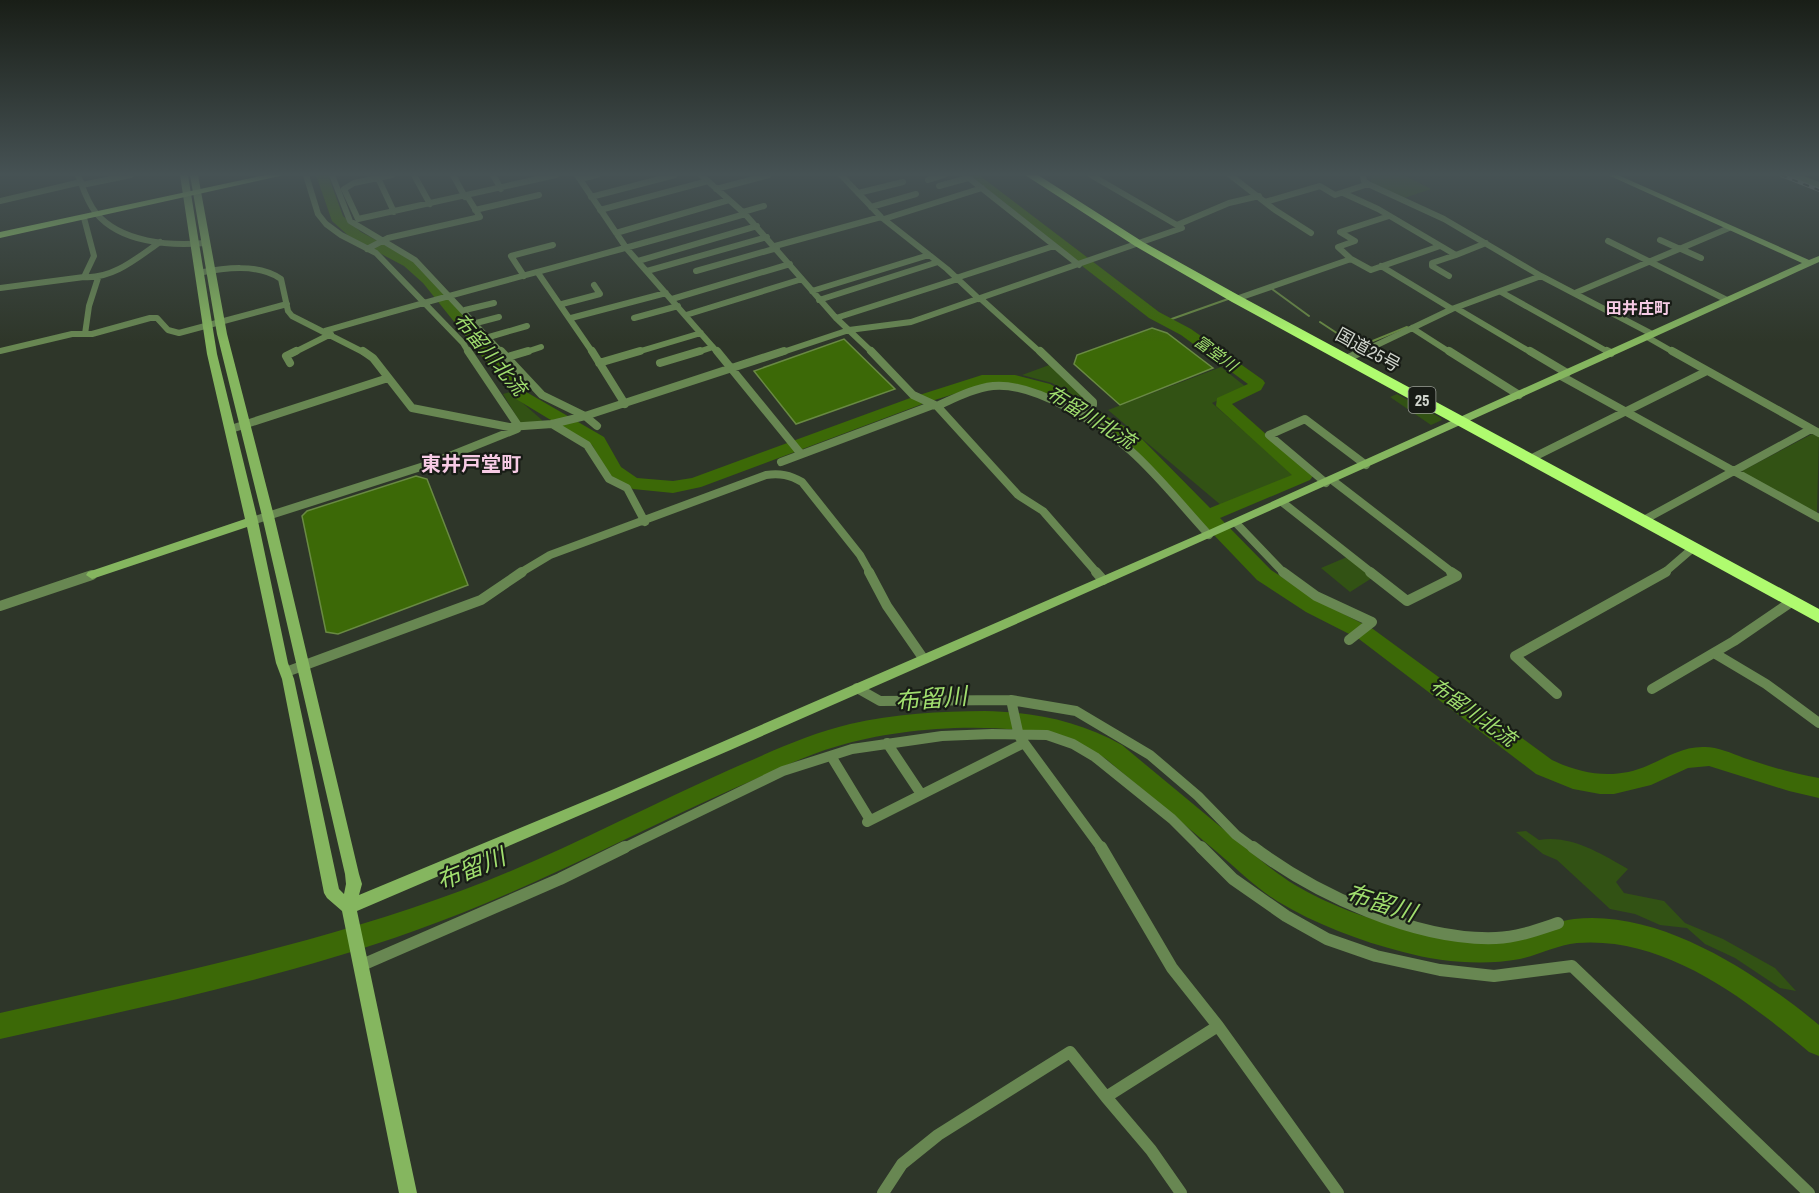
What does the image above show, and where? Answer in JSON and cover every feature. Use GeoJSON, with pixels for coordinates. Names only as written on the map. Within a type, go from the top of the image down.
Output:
{"type":"FeatureCollection","features":[{"type":"Feature","properties":{"kind":"highway","name":"国道25号"},"geometry":{"type":"LineString","coordinates":[[1118,231],[1236,299],[1819,617]]}},
{"type":"Feature","properties":{"kind":"main road"},"geometry":{"type":"LineString","coordinates":[[0,235],[21,231]]}},
{"type":"Feature","properties":{"kind":"street"},"geometry":{"type":"LineString","coordinates":[[84,277],[94,256],[88,231]]}},
{"type":"Feature","properties":{"kind":"street"},"geometry":{"type":"LineString","coordinates":[[121,231],[160,242],[200,244]]}},
{"type":"Feature","properties":{"kind":"street"},"geometry":{"type":"LineString","coordinates":[[198,231],[204,272],[207,327],[286,672],[332,893],[350,911]]}},
{"type":"Feature","properties":{"kind":"street"},"geometry":{"type":"LineString","coordinates":[[335,231],[384,259],[463,343],[519,428]]}},
{"type":"Feature","properties":{"kind":"street"},"geometry":{"type":"LineString","coordinates":[[366,231],[415,260],[448,296],[465,310],[542,395],[597,426]]}},
{"type":"Feature","properties":{"kind":"street"},"geometry":{"type":"LineString","coordinates":[[368,248],[383,241],[425,231]]}},
{"type":"Feature","properties":{"kind":"street"},"geometry":{"type":"LineString","coordinates":[[624,231],[616,233],[627,249],[732,368],[801,454]]}},
{"type":"Feature","properties":{"kind":"street"},"geometry":{"type":"LineString","coordinates":[[290,363],[286,356],[328,333],[424,302],[627,249],[687,231]]}},
{"type":"Feature","properties":{"kind":"street"},"geometry":{"type":"LineString","coordinates":[[638,261],[741,231]]}},
{"type":"Feature","properties":{"kind":"street"},"geometry":{"type":"LineString","coordinates":[[761,231],[836,318],[859,338],[913,395],[934,405],[1012,488],[1043,511],[1103,580]]}},
{"type":"Feature","properties":{"kind":"street"},"geometry":{"type":"LineString","coordinates":[[699,269],[836,231]]}},
{"type":"Feature","properties":{"kind":"street"},"geometry":{"type":"LineString","coordinates":[[899,231],[957,278],[1053,363],[1093,402],[1093,405],[1078,415]]}},
{"type":"Feature","properties":{"kind":"street"},"geometry":{"type":"LineString","coordinates":[[1035,231],[1083,264]]}},
{"type":"Feature","properties":{"kind":"street"},"geometry":{"type":"LineString","coordinates":[[0,606],[427,465],[519,428],[581,417],[625,404],[849,330],[896,326],[1083,264],[1175,231]]}},
{"type":"Feature","properties":{"kind":"street"},"geometry":{"type":"LineString","coordinates":[[1308,231],[1311,233]]}},
{"type":"Feature","properties":{"kind":"street"},"geometry":{"type":"LineString","coordinates":[[1344,231],[1340,232],[1355,241],[1338,247],[1351,259],[1371,270],[1440,246]]}},
{"type":"Feature","properties":{"kind":"street"},"geometry":{"type":"LineString","coordinates":[[1414,231],[1456,255]]}},
{"type":"Feature","properties":{"kind":"street"},"geometry":{"type":"LineString","coordinates":[[1463,231],[1816,431]]}},
{"type":"Feature","properties":{"kind":"street"},"geometry":{"type":"LineString","coordinates":[[1575,293],[1723,231]]}},
{"type":"Feature","properties":{"kind":"street"},"geometry":{"type":"LineString","coordinates":[[1735,231],[1814,263]]}},
{"type":"Feature","properties":{"kind":"street"},"geometry":{"type":"LineString","coordinates":[[647,271],[767,237]]}},
{"type":"Feature","properties":{"kind":"street"},"geometry":{"type":"LineString","coordinates":[[1660,240],[1701,258]]}},
{"type":"Feature","properties":{"kind":"street"},"geometry":{"type":"LineString","coordinates":[[1608,241],[1726,300]]}},
{"type":"Feature","properties":{"kind":"street"},"geometry":{"type":"LineString","coordinates":[[0,288],[84,277],[98,278],[128,264],[160,242]]}},
{"type":"Feature","properties":{"kind":"street"},"geometry":{"type":"LineString","coordinates":[[1449,276],[1432,266],[1432,263],[1486,243]]}},
{"type":"Feature","properties":{"kind":"street"},"geometry":{"type":"LineString","coordinates":[[524,276],[511,256],[553,245]]}},
{"type":"Feature","properties":{"kind":"street"},"geometry":{"type":"LineString","coordinates":[[836,318],[1054,246]]}},
{"type":"Feature","properties":{"kind":"street"},"geometry":{"type":"LineString","coordinates":[[812,291],[929,255]]}},
{"type":"Feature","properties":{"kind":"street"},"geometry":{"type":"LineString","coordinates":[[1236,299],[1351,259]]}},
{"type":"Feature","properties":{"kind":"street"},"geometry":{"type":"LineString","coordinates":[[819,300],[938,262]]}},
{"type":"Feature","properties":{"kind":"street"},"geometry":{"type":"LineString","coordinates":[[350,911],[923,658],[1234,524],[1726,300],[1814,263]]}},
{"type":"Feature","properties":{"kind":"street"},"geometry":{"type":"LineString","coordinates":[[672,300],[790,264]]}},
{"type":"Feature","properties":{"kind":"street"},"geometry":{"type":"LineString","coordinates":[[1381,266],[1624,411],[1819,518]]}},
{"type":"Feature","properties":{"kind":"street"},"geometry":{"type":"LineString","coordinates":[[204,272],[267,270],[280,279],[288,311],[297,320],[328,333],[373,358],[412,408],[519,428]]}},
{"type":"Feature","properties":{"kind":"street"},"geometry":{"type":"LineString","coordinates":[[204,272],[220,323],[268,516],[352,874],[354,884],[350,911],[408,1193]]}},
{"type":"Feature","properties":{"kind":"street"},"geometry":{"type":"LineString","coordinates":[[538,273],[572,318],[625,404]]}},
{"type":"Feature","properties":{"kind":"street"},"geometry":{"type":"LineString","coordinates":[[1346,359],[1454,309],[1541,276]]}},
{"type":"Feature","properties":{"kind":"street"},"geometry":{"type":"LineString","coordinates":[[85,334],[89,306],[98,278]]}},
{"type":"Feature","properties":{"kind":"street"},"geometry":{"type":"LineString","coordinates":[[686,315],[802,279]]}},
{"type":"Feature","properties":{"kind":"street"},"geometry":{"type":"LineString","coordinates":[[562,304],[600,294],[594,285]]}},
{"type":"Feature","properties":{"kind":"street"},"geometry":{"type":"LineString","coordinates":[[1501,292],[1611,353]]}},
{"type":"Feature","properties":{"kind":"street"},"geometry":{"type":"LineString","coordinates":[[572,318],[666,293]]}},
{"type":"Feature","properties":{"kind":"street"},"geometry":{"type":"LineString","coordinates":[[465,310],[494,303]]}},
{"type":"Feature","properties":{"kind":"street"},"geometry":{"type":"LineString","coordinates":[[0,351],[92,334],[150,318],[157,318],[173,333],[207,327],[287,304]]}},
{"type":"Feature","properties":{"kind":"street"},"geometry":{"type":"LineString","coordinates":[[634,318],[678,306]]}},
{"type":"Feature","properties":{"kind":"street"},"geometry":{"type":"LineString","coordinates":[[476,323],[499,317]]}},
{"type":"Feature","properties":{"kind":"street"},"geometry":{"type":"LineString","coordinates":[[489,336],[527,326]]}},
{"type":"Feature","properties":{"kind":"street"},"geometry":{"type":"LineString","coordinates":[[1412,328],[1519,395]]}},
{"type":"Feature","properties":{"kind":"street"},"geometry":{"type":"LineString","coordinates":[[599,363],[701,333]]}},
{"type":"Feature","properties":{"kind":"street"},"geometry":{"type":"LineString","coordinates":[[508,357],[541,347]]}},
{"type":"Feature","properties":{"kind":"street"},"geometry":{"type":"LineString","coordinates":[[660,363],[713,347]]}},
{"type":"Feature","properties":{"kind":"street"},"geometry":{"type":"LineString","coordinates":[[1530,459],[1707,371]]}},
{"type":"Feature","properties":{"kind":"street"},"geometry":{"type":"LineString","coordinates":[[231,429],[388,378]]}},
{"type":"Feature","properties":{"kind":"street"},"geometry":{"type":"LineString","coordinates":[[781,462],[970,392],[994,386],[1014,386],[1046,396],[1116,439],[1133,453],[1211,534]]}},
{"type":"Feature","properties":{"kind":"street"},"geometry":{"type":"LineString","coordinates":[[1282,502],[1407,601],[1457,576],[1269,435],[1305,419],[1366,465]]}},
{"type":"Feature","properties":{"kind":"street"},"geometry":{"type":"LineString","coordinates":[[554,423],[587,445],[609,479],[627,488],[645,522]]}},
{"type":"Feature","properties":{"kind":"street"},"geometry":{"type":"LineString","coordinates":[[1642,520],[1733,471],[1816,431]]}},
{"type":"Feature","properties":{"kind":"street"},"geometry":{"type":"LineString","coordinates":[[286,672],[481,600],[504,587],[531,564],[766,476],[777,474],[795,477],[802,482],[860,555],[887,606],[923,658]]}},
{"type":"Feature","properties":{"kind":"street"},"geometry":{"type":"LineString","coordinates":[[1234,524],[1291,579],[1309,592],[1372,622],[1351,639]]}},
{"type":"Feature","properties":{"kind":"street"},"geometry":{"type":"LineString","coordinates":[[1557,694],[1515,656],[1663,574],[1692,548]]}},
{"type":"Feature","properties":{"kind":"street"},"geometry":{"type":"LineString","coordinates":[[1653,689],[1714,653],[1791,602]]}},
{"type":"Feature","properties":{"kind":"street"},"geometry":{"type":"LineString","coordinates":[[1714,653],[1766,684],[1819,723]]}},
{"type":"Feature","properties":{"kind":"street"},"geometry":{"type":"LineString","coordinates":[[857,688],[880,702],[1011,702],[1076,711],[1150,755],[1198,796],[1236,835],[1278,866],[1315,888],[1358,907],[1418,927],[1468,937],[1496,938],[1527,934],[1557,923]]}},
{"type":"Feature","properties":{"kind":"street"},"geometry":{"type":"LineString","coordinates":[[1011,702],[1020,737],[1098,842],[1172,968],[1218,1026],[1338,1193]]}},
{"type":"Feature","properties":{"kind":"street"},"geometry":{"type":"LineString","coordinates":[[361,960],[375,961],[560,879],[783,771],[852,749],[887,743],[942,736],[1047,735],[1073,744],[1095,757],[1172,819],[1233,879],[1286,916],[1327,939],[1376,956],[1440,970],[1494,975],[1572,966],[1809,1193]]}},
{"type":"Feature","properties":{"kind":"street"},"geometry":{"type":"LineString","coordinates":[[831,756],[868,821],[921,794],[1020,737]]}},
{"type":"Feature","properties":{"kind":"street"},"geometry":{"type":"LineString","coordinates":[[887,743],[921,794]]}},
{"type":"Feature","properties":{"kind":"street"},"geometry":{"type":"LineString","coordinates":[[1106,1097],[1218,1026]]}},
{"type":"Feature","properties":{"kind":"street"},"geometry":{"type":"LineString","coordinates":[[883,1193],[902,1164],[938,1136],[1070,1052],[1151,1150],[1181,1193]]}},
{"type":"Feature","properties":{"kind":"shaded area"},"geometry":{"type":"Polygon","coordinates":[[[1152,328],[1167,333],[1213,368],[1120,405],[1074,364],[1077,355],[1152,328]]]}},
{"type":"Feature","properties":{"kind":"shaded area"},"geometry":{"type":"Polygon","coordinates":[[[844,339],[895,389],[796,424],[754,371],[844,339]]]}},
{"type":"Feature","properties":{"kind":"shaded area"},"geometry":{"type":"Polygon","coordinates":[[[1052,364],[1091,402],[1088,404],[1052,383],[1022,375],[1052,364]]]}},
{"type":"Feature","properties":{"kind":"shaded area"},"geometry":{"type":"Polygon","coordinates":[[[1221,367],[1246,387],[1212,403],[1294,475],[1222,506],[1108,410],[1221,367]]]}},
{"type":"Feature","properties":{"kind":"shaded area"},"geometry":{"type":"Polygon","coordinates":[[[510,392],[542,420],[541,423],[521,424],[503,394],[510,392]]]}},
{"type":"Feature","properties":{"kind":"shaded area"},"geometry":{"type":"Polygon","coordinates":[[[1397,394],[1442,420],[1431,425],[1390,397],[1397,394]]]}},
{"type":"Feature","properties":{"kind":"shaded area"},"geometry":{"type":"Polygon","coordinates":[[[1812,434],[1819,436],[1817,514],[1744,475],[1742,471],[1812,434]]]}},
{"type":"Feature","properties":{"kind":"shaded area"},"geometry":{"type":"Polygon","coordinates":[[[416,476],[427,479],[468,585],[338,634],[326,632],[302,516],[307,511],[416,476]]]}},
{"type":"Feature","properties":{"kind":"shaded area"},"geometry":{"type":"Polygon","coordinates":[[[1347,557],[1372,578],[1350,592],[1321,568],[1347,557]]]}},
{"type":"Feature","properties":{"kind":"shaded area"},"geometry":{"type":"Polygon","coordinates":[[[1526,831],[1539,840],[1562,840],[1585,847],[1628,869],[1616,882],[1624,893],[1664,901],[1685,923],[1723,939],[1775,968],[1796,991],[1780,988],[1735,958],[1705,944],[1687,928],[1660,925],[1635,914],[1610,909],[1557,860],[1543,854],[1516,832],[1526,831]]]}},
{"type":"Feature","properties":{"kind":"waterway","name":"布留川北流"},"geometry":{"type":"LineString","coordinates":[[351,231],[409,263],[428,280],[522,396],[598,441],[615,471],[633,483],[673,487],[695,483],[919,400],[982,380],[1015,380],[1044,387],[1130,437],[1264,575],[1313,607],[1366,634],[1544,767],[1587,783],[1614,784],[1643,778],[1686,759],[1709,756],[1819,788]]}},
{"type":"Feature","properties":{"kind":"waterway","name":"富堂川"},"geometry":{"type":"LineString","coordinates":[[1044,231],[1154,315],[1186,332],[1257,383],[1255,387],[1223,402],[1224,406],[1304,476],[1209,516]]}},
{"type":"Feature","properties":{"kind":"waterway"},"geometry":{"type":"LineString","coordinates":[[1272,289],[1309,316]]}},
{"type":"Feature","properties":{"kind":"waterway"},"geometry":{"type":"LineString","coordinates":[[1166,321],[1228,299]]}},
{"type":"Feature","properties":{"kind":"waterway"},"geometry":{"type":"LineString","coordinates":[[1320,322],[1358,347],[1407,327]]}},
{"type":"Feature","properties":{"kind":"waterway","name":"布留川"},"geometry":{"type":"LineString","coordinates":[[0,1026],[244,970],[341,943],[418,918],[505,885],[648,817],[792,753],[835,737],[900,724],[985,720],[1019,721],[1052,726],[1099,743],[1114,752],[1269,882],[1300,901],[1343,920],[1403,940],[1462,949],[1507,948],[1577,931],[1608,931],[1640,937],[1673,948],[1738,982],[1819,1042]]}},
{"type":"Feature","properties":{"kind":"district","name":"田井庄町"},"geometry":{"type":"Point","coordinates":[1638,308]}},
{"type":"Feature","properties":{"kind":"district","name":"東井戸堂町"},"geometry":{"type":"Point","coordinates":[471,464]}}]}
